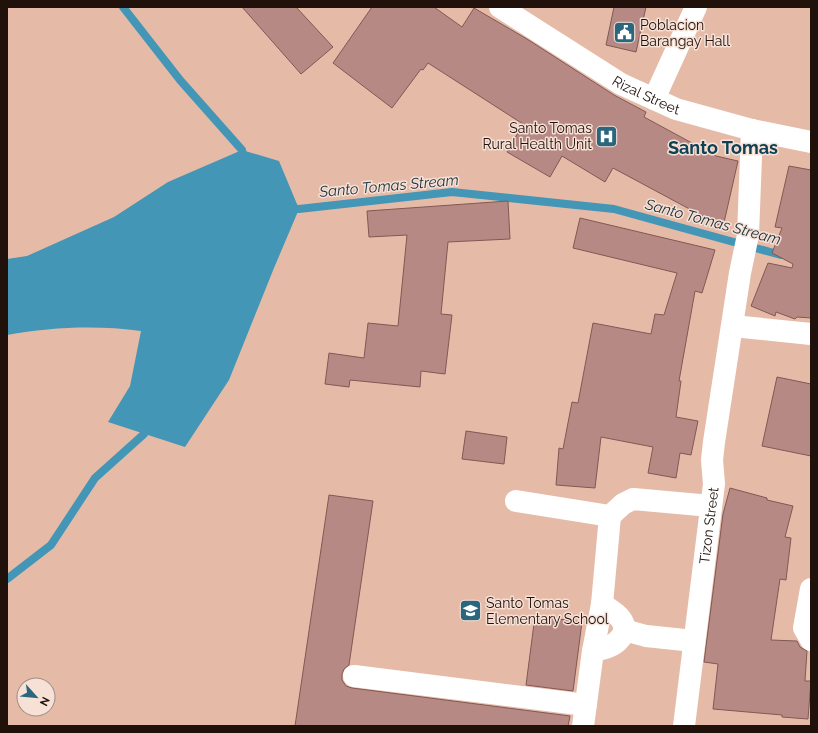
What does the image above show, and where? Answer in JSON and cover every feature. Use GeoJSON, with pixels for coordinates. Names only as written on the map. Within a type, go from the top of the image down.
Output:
{"type":"FeatureCollection","features":[{"type":"Feature","properties":{"kind":"street","name":"Rizal Street"},"geometry":{"type":"LineString","coordinates":[[500,7],[621,84],[676,109],[752,130],[811,142]]}},
{"type":"Feature","properties":{"kind":"street"},"geometry":{"type":"LineString","coordinates":[[654,99],[696,7]]}},
{"type":"Feature","properties":{"kind":"street","name":"Tizon Street"},"geometry":{"type":"LineString","coordinates":[[684,726],[714,484],[712,460],[714,442],[740,273],[748,235],[752,130]]}},
{"type":"Feature","properties":{"kind":"street"},"geometry":{"type":"LineString","coordinates":[[733,326],[811,334]]}},
{"type":"Feature","properties":{"kind":"street"},"geometry":{"type":"LineString","coordinates":[[354,676],[584,716],[593,651],[602,604],[610,516],[623,504],[633,499],[711,506]]}},
{"type":"Feature","properties":{"kind":"street"},"geometry":{"type":"LineString","coordinates":[[516,501],[610,516]]}},
{"type":"Feature","properties":{"kind":"street"},"geometry":{"type":"LineString","coordinates":[[811,589],[804,628],[811,640]]}},
{"type":"Feature","properties":{"kind":"street"},"geometry":{"type":"LineString","coordinates":[[593,651],[609,647],[620,639],[624,630],[623,623],[616,614],[602,604]]}},
{"type":"Feature","properties":{"kind":"street"},"geometry":{"type":"LineString","coordinates":[[624,630],[646,636],[694,641]]}},
{"type":"Feature","properties":{"kind":"water"},"geometry":{"type":"Polygon","coordinates":[[[242,150],[279,161],[299,209],[229,380],[185,447],[108,422],[130,386],[141,331],[108,328],[74,328],[40,330],[7,335],[7,259],[27,256],[114,217],[168,182],[242,150]]]}},
{"type":"Feature","properties":{"kind":"building"},"geometry":{"type":"Polygon","coordinates":[[[242,7],[296,7],[333,47],[301,74],[242,7]]]}},
{"type":"Feature","properties":{"kind":"building"},"geometry":{"type":"Polygon","coordinates":[[[372,7],[434,7],[462,27],[474,8],[527,39],[614,95],[646,112],[644,117],[716,156],[738,161],[723,227],[613,168],[605,182],[562,156],[550,177],[507,152],[523,124],[428,63],[423,70],[421,69],[392,108],[333,63],[372,7]]]}},
{"type":"Feature","properties":{"kind":"building","name":"Poblacion Barangay Hall"},"geometry":{"type":"Polygon","coordinates":[[[614,7],[646,7],[636,52],[606,45],[614,7]]]}},
{"type":"Feature","properties":{"kind":"building"},"geometry":{"type":"Polygon","coordinates":[[[789,166],[811,170],[811,318],[797,317],[795,319],[776,312],[775,316],[751,306],[768,263],[792,268],[793,264],[772,253],[782,228],[775,227],[789,166]]]}},
{"type":"Feature","properties":{"kind":"building"},"geometry":{"type":"Polygon","coordinates":[[[508,201],[510,239],[448,242],[441,314],[452,315],[445,374],[421,371],[420,387],[350,380],[349,387],[325,384],[329,353],[364,358],[368,323],[398,326],[407,235],[369,237],[367,211],[508,201]]]}},
{"type":"Feature","properties":{"kind":"building"},"geometry":{"type":"Polygon","coordinates":[[[580,218],[715,250],[702,293],[695,291],[679,381],[681,381],[676,417],[698,421],[691,455],[680,453],[676,478],[648,473],[653,447],[601,437],[595,488],[556,485],[559,448],[563,449],[572,402],[578,403],[593,323],[651,334],[655,314],[664,315],[677,273],[573,248],[580,218]]]}},
{"type":"Feature","properties":{"kind":"building"},"geometry":{"type":"Polygon","coordinates":[[[777,377],[811,384],[811,456],[762,446],[777,377]]]}},
{"type":"Feature","properties":{"kind":"building"},"geometry":{"type":"Polygon","coordinates":[[[466,431],[507,437],[504,464],[462,459],[466,431]]]}},
{"type":"Feature","properties":{"kind":"building"},"geometry":{"type":"Polygon","coordinates":[[[730,488],[767,498],[767,500],[793,506],[785,537],[791,538],[786,580],[780,579],[771,640],[797,641],[800,647],[807,651],[805,681],[811,681],[808,719],[782,717],[782,715],[713,709],[718,664],[704,662],[723,514],[730,488]]]}},
{"type":"Feature","properties":{"kind":"building"},"geometry":{"type":"Polygon","coordinates":[[[329,495],[373,501],[349,665],[344,669],[342,674],[342,680],[346,686],[570,716],[568,726],[295,726],[329,495]]]}},
{"type":"Feature","properties":{"kind":"building"},"geometry":{"type":"Polygon","coordinates":[[[535,616],[582,622],[573,691],[526,685],[535,616]]]}},
{"type":"Feature","properties":{"kind":"waterway","name":"Santo Tomas Stream"},"geometry":{"type":"LineString","coordinates":[[123,7],[180,80],[242,150],[244,160]]}},
{"type":"Feature","properties":{"kind":"waterway","name":"Santo Tomas Stream"},"geometry":{"type":"LineString","coordinates":[[289,208],[299,209],[452,192],[614,209],[781,255]]}},
{"type":"Feature","properties":{"kind":"waterway"},"geometry":{"type":"LineString","coordinates":[[7,579],[51,545],[95,478],[144,434],[149,424]]}},
{"type":"Feature","properties":{"kind":"place","name":"Poblacion Barangay Hall"},"geometry":{"type":"Point","coordinates":[625,33]}},
{"type":"Feature","properties":{"kind":"place","name":"Santo Tomas Rural Health Unit"},"geometry":{"type":"Point","coordinates":[607,136]}},
{"type":"Feature","properties":{"kind":"place","name":"Santo Tomas Elementary School"},"geometry":{"type":"Point","coordinates":[471,611]}},
{"type":"Feature","properties":{"kind":"district","name":"Santo Tomas"},"geometry":{"type":"Point","coordinates":[723,148]}}]}
